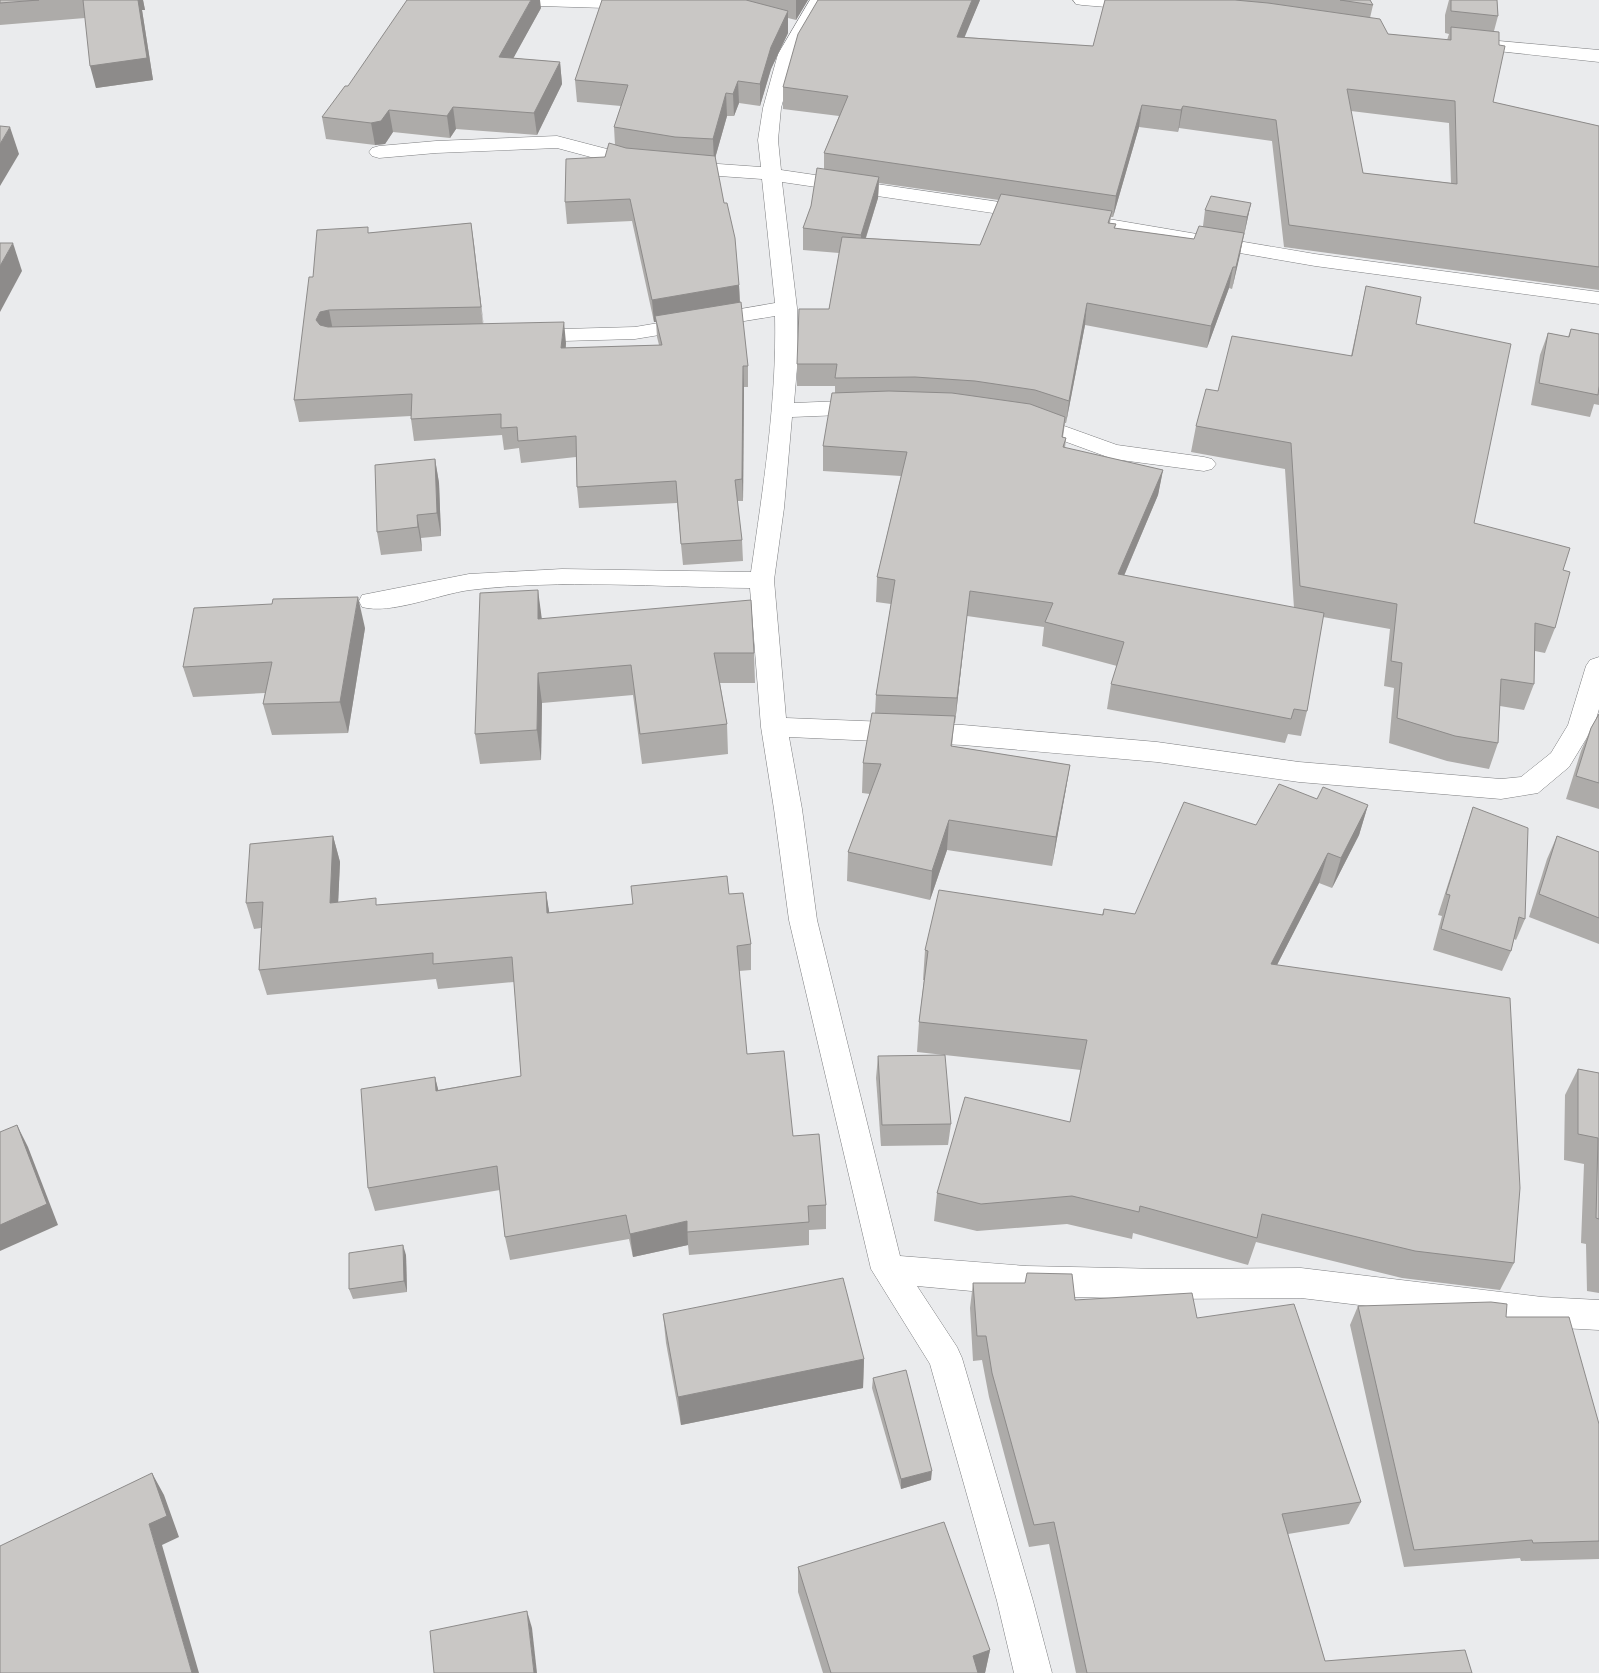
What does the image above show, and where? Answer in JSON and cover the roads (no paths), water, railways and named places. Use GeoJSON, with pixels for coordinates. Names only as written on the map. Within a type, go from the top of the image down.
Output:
{"type":"FeatureCollection","features":[{"type":"Feature","properties":{"kind":"street"},"geometry":{"type":"LineString","coordinates":[[507,0],[651,4]]}},
{"type":"Feature","properties":{"kind":"street"},"geometry":{"type":"LineString","coordinates":[[819,0],[793,27],[772,108],[768,140],[786,308],[787,356],[762,580],[774,727],[804,920],[886,1269],[945,1358],[1015,1601],[1033,1673]]}},
{"type":"Feature","properties":{"kind":"street"},"geometry":{"type":"LineString","coordinates":[[1082,0],[1161,7]]}},
{"type":"Feature","properties":{"kind":"street"},"geometry":{"type":"LineString","coordinates":[[1447,41],[1599,56]]}},
{"type":"Feature","properties":{"kind":"street"},"geometry":{"type":"LineString","coordinates":[[379,152],[436,147],[557,142],[628,161],[676,167],[771,174],[1101,223],[1315,260],[1599,298]]}},
{"type":"Feature","properties":{"kind":"street"},"geometry":{"type":"LineString","coordinates":[[512,336],[635,333],[786,308]]}},
{"type":"Feature","properties":{"kind":"street"},"geometry":{"type":"LineString","coordinates":[[782,410],[888,407]]}},
{"type":"Feature","properties":{"kind":"street"},"geometry":{"type":"LineString","coordinates":[[1004,416],[1032,421],[1114,452],[1204,464]]}},
{"type":"Feature","properties":{"kind":"street"},"geometry":{"type":"LineString","coordinates":[[371,601],[401,597],[469,582],[562,577],[762,580]]}},
{"type":"Feature","properties":{"kind":"street"},"geometry":{"type":"LineString","coordinates":[[774,727],[962,735],[1157,752],[1299,772],[1500,789],[1528,786],[1560,760],[1581,726],[1599,666]]}},
{"type":"Feature","properties":{"kind":"street"},"geometry":{"type":"LineString","coordinates":[[886,1269],[1026,1281],[1163,1284],[1301,1283],[1542,1312],[1599,1315]]}}]}
